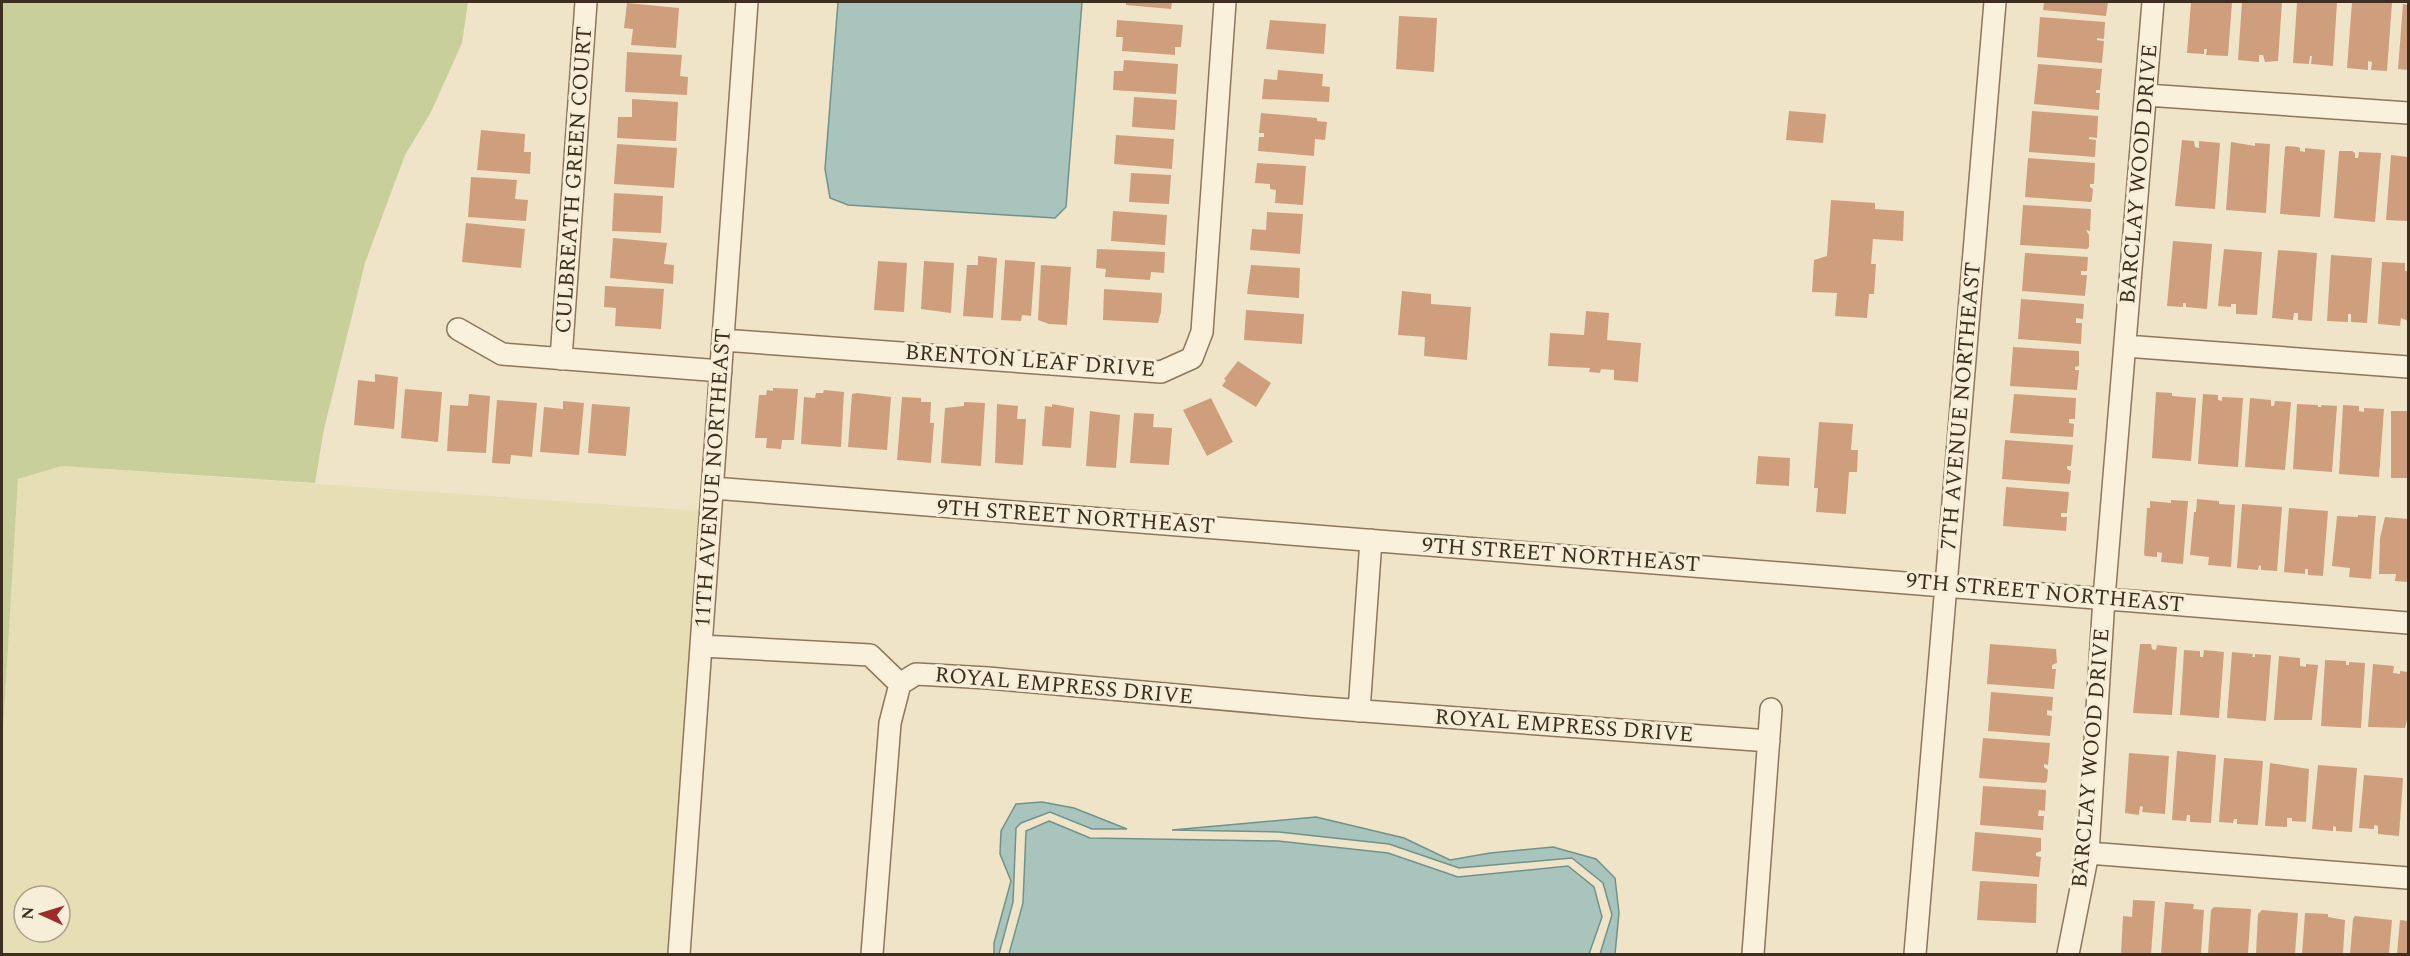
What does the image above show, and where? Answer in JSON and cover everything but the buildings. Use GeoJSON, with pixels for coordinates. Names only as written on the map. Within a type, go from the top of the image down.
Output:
{"type":"FeatureCollection","features":[{"type":"Feature","properties":{"kind":"street","name":"CULBREATH GREEN COURT"},"geometry":{"type":"LineString","coordinates":[[561,359],[586,2]]}},
{"type":"Feature","properties":{"kind":"street","name":"11TH AVENUE NORTHEAST"},"geometry":{"type":"LineString","coordinates":[[679,954],[747,2]]}},
{"type":"Feature","properties":{"kind":"street","name":"BRENTON LEAF DRIVE"},"geometry":{"type":"LineString","coordinates":[[723,340],[1161,372],[1192,358],[1202,332],[1225,2]]}},
{"type":"Feature","properties":{"kind":"street","name":"7TH AVENUE NORTHEAST"},"geometry":{"type":"LineString","coordinates":[[1915,954],[1995,2]]}},
{"type":"Feature","properties":{"kind":"street","name":"BARCLAY WOOD DRIVE"},"geometry":{"type":"LineString","coordinates":[[2068,954],[2088,853],[2104,598],[2153,2]]}},
{"type":"Feature","properties":{"kind":"street"},"geometry":{"type":"LineString","coordinates":[[2146,94],[2409,113]]}},
{"type":"Feature","properties":{"kind":"street"},"geometry":{"type":"LineString","coordinates":[[458,329],[502,354],[721,371]]}},
{"type":"Feature","properties":{"kind":"street"},"geometry":{"type":"LineString","coordinates":[[2125,346],[2409,367]]}},
{"type":"Feature","properties":{"kind":"street","name":"9TH STREET NORTHEAST"},"geometry":{"type":"LineString","coordinates":[[713,488],[2409,623]]}},
{"type":"Feature","properties":{"kind":"street"},"geometry":{"type":"LineString","coordinates":[[1359,711],[1371,540]]}},
{"type":"Feature","properties":{"kind":"street"},"geometry":{"type":"LineString","coordinates":[[702,646],[870,655],[900,684],[890,723],[872,954]]}},
{"type":"Feature","properties":{"kind":"street","name":"ROYAL EMPRESS DRIVE"},"geometry":{"type":"LineString","coordinates":[[900,684],[916,674],[988,678],[1359,711],[1769,741]]}},
{"type":"Feature","properties":{"kind":"street"},"geometry":{"type":"LineString","coordinates":[[1753,954],[1771,709]]}},
{"type":"Feature","properties":{"kind":"street"},"geometry":{"type":"LineString","coordinates":[[2088,853],[2409,878]]}},
{"type":"Feature","properties":{"kind":"shaded area"},"geometry":{"type":"Polygon","coordinates":[[[62,466],[700,511],[667,954],[2,954],[2,747],[18,479],[62,466]]]}},
{"type":"Feature","properties":{"kind":"green space"},"geometry":{"type":"Polygon","coordinates":[[[2,2],[468,2],[462,43],[431,112],[405,155],[365,263],[324,429],[315,483],[62,466],[18,479],[2,747],[2,2]]]}},
{"type":"Feature","properties":{"kind":"water"},"geometry":{"type":"Polygon","coordinates":[[[838,2],[1082,2],[1066,207],[1055,218],[848,205],[830,198],[825,169],[838,2]]]}},
{"type":"Feature","properties":{"kind":"water"},"geometry":{"type":"Polygon","coordinates":[[[1042,802],[1074,808],[1127,829],[1092,829],[1050,812],[1021,823],[1016,828],[1013,902],[999,954],[994,954],[994,943],[1011,881],[1000,854],[1001,831],[1016,804],[1042,802]]]}},
{"type":"Feature","properties":{"kind":"water"},"geometry":{"type":"Polygon","coordinates":[[[1316,817],[1404,838],[1450,860],[1490,853],[1553,847],[1596,859],[1615,878],[1619,913],[1615,954],[1600,954],[1612,915],[1603,883],[1572,858],[1459,868],[1389,844],[1279,832],[1172,830],[1316,817]]]}},
{"type":"Feature","properties":{"kind":"water"},"geometry":{"type":"Polygon","coordinates":[[[1049,821],[1090,838],[1278,841],[1388,853],[1458,877],[1568,866],[1594,887],[1602,917],[1589,954],[1009,954],[1023,903],[1026,831],[1049,821]]]}}]}
